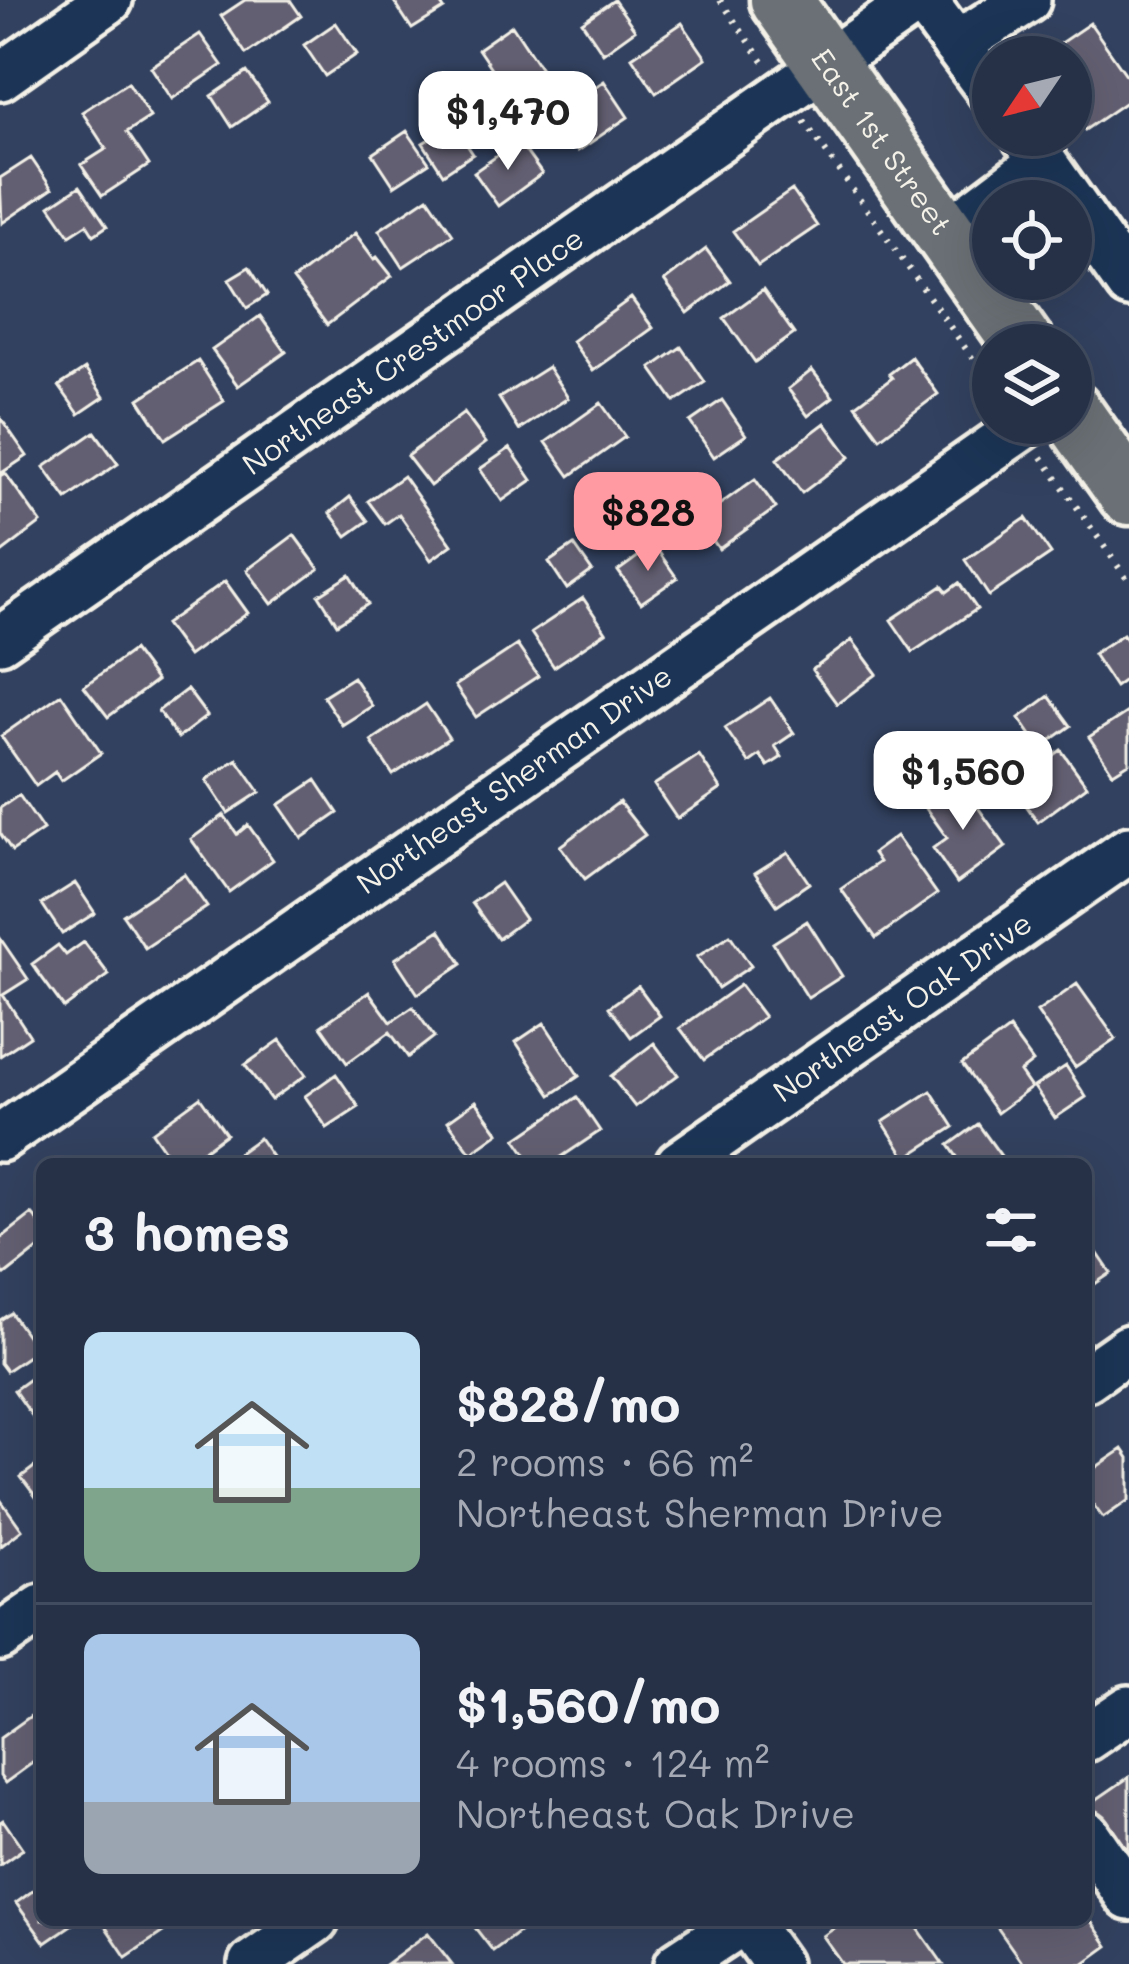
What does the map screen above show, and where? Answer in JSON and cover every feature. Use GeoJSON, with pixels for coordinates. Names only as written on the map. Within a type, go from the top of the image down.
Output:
{"type":"FeatureCollection","features":[{"type":"Feature","properties":{"kind":"main road","name":"East 1st Street"},"geometry":{"type":"LineString","coordinates":[[781,0],[806,79],[946,234],[1009,324]]}},
{"type":"Feature","properties":{"kind":"main road"},"geometry":{"type":"LineString","coordinates":[[1068,444],[1128,493]]}},
{"type":"Feature","properties":{"kind":"street"},"geometry":{"type":"LineString","coordinates":[[0,76],[110,0]]}},
{"type":"Feature","properties":{"kind":"street"},"geometry":{"type":"LineString","coordinates":[[921,0],[972,67]]}},
{"type":"Feature","properties":{"kind":"street","name":"Northeast Crestmoor Place"},"geometry":{"type":"LineString","coordinates":[[0,640],[921,0]]}},
{"type":"Feature","properties":{"kind":"street"},"geometry":{"type":"LineString","coordinates":[[956,46],[1028,0]]}},
{"type":"Feature","properties":{"kind":"street"},"geometry":{"type":"LineString","coordinates":[[946,234],[1025,156]]}},
{"type":"Feature","properties":{"kind":"street"},"geometry":{"type":"LineString","coordinates":[[1039,156],[1129,284]]}},
{"type":"Feature","properties":{"kind":"street","name":"Northeast Sherman Drive"},"geometry":{"type":"LineString","coordinates":[[0,1138],[1007,444]]}},
{"type":"Feature","properties":{"kind":"street","name":"Northeast Oak Drive"},"geometry":{"type":"LineString","coordinates":[[688,1158],[1129,850]]}},
{"type":"Feature","properties":{"kind":"street"},"geometry":{"type":"LineString","coordinates":[[1092,1374],[1129,1348]]}},
{"type":"Feature","properties":{"kind":"street"},"geometry":{"type":"LineString","coordinates":[[0,1637],[36,1612]]}},
{"type":"Feature","properties":{"kind":"street"},"geometry":{"type":"LineString","coordinates":[[1092,1734],[1129,1709]]}},
{"type":"Feature","properties":{"kind":"street"},"geometry":{"type":"LineString","coordinates":[[1092,1843],[1129,1897]]}},
{"type":"Feature","properties":{"kind":"street"},"geometry":{"type":"LineString","coordinates":[[252,1964],[306,1926]]}},
{"type":"Feature","properties":{"kind":"street"},"geometry":{"type":"LineString","coordinates":[[679,1964],[737,1926]]}},
{"type":"Feature","properties":{"kind":"street"},"geometry":{"type":"LineString","coordinates":[[750,1926],[777,1964]]}},
{"type":"Feature","properties":{"kind":"path"},"geometry":{"type":"LineString","coordinates":[[720,0],[806,79],[972,352]]}},
{"type":"Feature","properties":{"kind":"path"},"geometry":{"type":"LineString","coordinates":[[1053,444],[1129,582]]}},
{"type":"Feature","properties":{"kind":"building"},"geometry":{"type":"Polygon","coordinates":[[[245,0],[290,0],[301,16],[246,54],[221,16],[245,0]]]}},
{"type":"Feature","properties":{"kind":"building"},"geometry":{"type":"Polygon","coordinates":[[[393,0],[438,0],[444,9],[412,29],[393,0]]]}},
{"type":"Feature","properties":{"kind":"building"},"geometry":{"type":"Polygon","coordinates":[[[614,0],[635,30],[603,53],[582,22],[614,0]]]}},
{"type":"Feature","properties":{"kind":"building"},"geometry":{"type":"Polygon","coordinates":[[[336,23],[357,54],[325,76],[304,45],[336,23]]]}},
{"type":"Feature","properties":{"kind":"building"},"geometry":{"type":"Polygon","coordinates":[[[682,23],[706,58],[656,93],[632,57],[682,23]]]}},
{"type":"Feature","properties":{"kind":"building"},"geometry":{"type":"Polygon","coordinates":[[[1090,23],[1129,79],[1129,100],[1092,125],[1092,36],[1071,36],[1090,23]]]}},
{"type":"Feature","properties":{"kind":"building"},"geometry":{"type":"Polygon","coordinates":[[[512,25],[548,79],[514,102],[478,49],[512,25]]]}},
{"type":"Feature","properties":{"kind":"building"},"geometry":{"type":"Polygon","coordinates":[[[200,34],[222,65],[172,99],[151,67],[200,34]]]}},
{"type":"Feature","properties":{"kind":"building"},"geometry":{"type":"Polygon","coordinates":[[[247,72],[268,102],[232,127],[212,96],[247,72]]]}},
{"type":"Feature","properties":{"kind":"building"},"geometry":{"type":"Polygon","coordinates":[[[604,81],[628,117],[578,151],[553,115],[604,81]]]}},
{"type":"Feature","properties":{"kind":"building"},"geometry":{"type":"Polygon","coordinates":[[[128,82],[150,117],[127,132],[149,165],[102,196],[81,165],[106,149],[82,112],[128,82]]]}},
{"type":"Feature","properties":{"kind":"building"},"geometry":{"type":"Polygon","coordinates":[[[453,124],[473,154],[443,174],[423,143],[453,124]]]}},
{"type":"Feature","properties":{"kind":"building"},"geometry":{"type":"Polygon","coordinates":[[[407,131],[429,163],[394,186],[373,154],[407,131]]]}},
{"type":"Feature","properties":{"kind":"building"},"geometry":{"type":"Polygon","coordinates":[[[518,141],[542,174],[498,206],[474,172],[518,141]]]}},
{"type":"Feature","properties":{"kind":"building"},"geometry":{"type":"Polygon","coordinates":[[[31,158],[52,189],[2,223],[0,178],[31,158]]]}},
{"type":"Feature","properties":{"kind":"building"},"geometry":{"type":"Polygon","coordinates":[[[80,186],[107,226],[94,235],[87,224],[70,235],[50,206],[80,186]]]}},
{"type":"Feature","properties":{"kind":"building"},"geometry":{"type":"Polygon","coordinates":[[[792,190],[817,226],[758,266],[733,231],[792,190]]]}},
{"type":"Feature","properties":{"kind":"building"},"geometry":{"type":"Polygon","coordinates":[[[428,197],[453,234],[403,267],[379,230],[428,197]]]}},
{"type":"Feature","properties":{"kind":"building"},"geometry":{"type":"Polygon","coordinates":[[[355,233],[392,276],[327,325],[293,280],[355,233]]]}},
{"type":"Feature","properties":{"kind":"building"},"geometry":{"type":"Polygon","coordinates":[[[706,249],[730,281],[688,313],[664,281],[706,249]]]}},
{"type":"Feature","properties":{"kind":"building"},"geometry":{"type":"Polygon","coordinates":[[[249,267],[267,295],[247,308],[229,279],[249,267]]]}},
{"type":"Feature","properties":{"kind":"building"},"geometry":{"type":"Polygon","coordinates":[[[763,290],[794,334],[755,362],[724,318],[763,290]]]}},
{"type":"Feature","properties":{"kind":"building"},"geometry":{"type":"Polygon","coordinates":[[[631,298],[653,328],[593,371],[572,341],[631,298]]]}},
{"type":"Feature","properties":{"kind":"building"},"geometry":{"type":"Polygon","coordinates":[[[260,316],[286,352],[238,386],[212,350],[260,316]]]}},
{"type":"Feature","properties":{"kind":"building"},"geometry":{"type":"Polygon","coordinates":[[[681,347],[705,382],[675,402],[651,368],[681,347]]]}},
{"type":"Feature","properties":{"kind":"building"},"geometry":{"type":"Polygon","coordinates":[[[911,357],[938,394],[880,438],[856,405],[911,357]]]}},
{"type":"Feature","properties":{"kind":"building"},"geometry":{"type":"Polygon","coordinates":[[[198,361],[224,401],[165,439],[139,399],[198,361]]]}},
{"type":"Feature","properties":{"kind":"building"},"geometry":{"type":"Polygon","coordinates":[[[548,367],[568,398],[519,430],[499,398],[548,367]]]}},
{"type":"Feature","properties":{"kind":"building"},"geometry":{"type":"Polygon","coordinates":[[[85,369],[104,397],[79,414],[59,386],[85,369]]]}},
{"type":"Feature","properties":{"kind":"building"},"geometry":{"type":"Polygon","coordinates":[[[812,370],[833,397],[808,416],[788,389],[812,370]]]}},
{"type":"Feature","properties":{"kind":"building"},"geometry":{"type":"Polygon","coordinates":[[[722,400],[746,435],[714,457],[690,422],[722,400]]]}},
{"type":"Feature","properties":{"kind":"building"},"geometry":{"type":"Polygon","coordinates":[[[601,403],[625,437],[570,476],[546,442],[601,403]]]}},
{"type":"Feature","properties":{"kind":"building"},"geometry":{"type":"Polygon","coordinates":[[[464,413],[486,443],[430,486],[407,456],[464,413]]]}},
{"type":"Feature","properties":{"kind":"building"},"geometry":{"type":"Polygon","coordinates":[[[0,417],[27,456],[0,474],[0,417]]]}},
{"type":"Feature","properties":{"kind":"building"},"geometry":{"type":"Polygon","coordinates":[[[825,423],[850,457],[802,493],[777,459],[825,423]]]}},
{"type":"Feature","properties":{"kind":"building"},"geometry":{"type":"Polygon","coordinates":[[[95,432],[118,464],[67,499],[44,467],[95,432]]]}},
{"type":"Feature","properties":{"kind":"building"},"geometry":{"type":"Polygon","coordinates":[[[510,448],[532,480],[502,501],[480,469],[510,448]]]}},
{"type":"Feature","properties":{"kind":"building"},"geometry":{"type":"Polygon","coordinates":[[[5,473],[41,523],[0,554],[0,476],[5,473]]]}},
{"type":"Feature","properties":{"kind":"building"},"geometry":{"type":"Polygon","coordinates":[[[403,476],[452,545],[431,560],[399,514],[385,524],[368,501],[403,476]]]}},
{"type":"Feature","properties":{"kind":"building"},"geometry":{"type":"Polygon","coordinates":[[[755,479],[776,508],[719,549],[698,520],[755,479]]]}},
{"type":"Feature","properties":{"kind":"building"},"geometry":{"type":"Polygon","coordinates":[[[653,481],[673,509],[643,530],[623,503],[653,481]]]}},
{"type":"Feature","properties":{"kind":"building"},"geometry":{"type":"Polygon","coordinates":[[[350,497],[368,521],[347,536],[330,513],[350,497]]]}},
{"type":"Feature","properties":{"kind":"building"},"geometry":{"type":"Polygon","coordinates":[[[1026,518],[1051,554],[989,596],[965,560],[1026,518]]]}},
{"type":"Feature","properties":{"kind":"building"},"geometry":{"type":"Polygon","coordinates":[[[294,535],[319,569],[272,604],[247,570],[294,535]]]}},
{"type":"Feature","properties":{"kind":"building"},"geometry":{"type":"Polygon","coordinates":[[[574,545],[592,571],[567,589],[549,562],[574,545]]]}},
{"type":"Feature","properties":{"kind":"building"},"geometry":{"type":"Polygon","coordinates":[[[654,545],[677,578],[641,603],[618,571],[654,545]]]}},
{"type":"Feature","properties":{"kind":"building"},"geometry":{"type":"Polygon","coordinates":[[[350,575],[368,604],[337,624],[319,595],[350,575]]]}},
{"type":"Feature","properties":{"kind":"building"},"geometry":{"type":"Polygon","coordinates":[[[225,581],[248,613],[188,656],[165,624],[225,581]]]}},
{"type":"Feature","properties":{"kind":"building"},"geometry":{"type":"Polygon","coordinates":[[[959,583],[977,609],[913,652],[891,620],[942,586],[947,592],[959,583]]]}},
{"type":"Feature","properties":{"kind":"building"},"geometry":{"type":"Polygon","coordinates":[[[583,598],[606,632],[554,667],[531,633],[583,598]]]}},
{"type":"Feature","properties":{"kind":"building"},"geometry":{"type":"Polygon","coordinates":[[[1123,634],[1129,643],[1129,677],[1115,687],[1093,654],[1123,634]]]}},
{"type":"Feature","properties":{"kind":"building"},"geometry":{"type":"Polygon","coordinates":[[[852,640],[877,674],[837,704],[812,670],[852,640]]]}},
{"type":"Feature","properties":{"kind":"building"},"geometry":{"type":"Polygon","coordinates":[[[517,645],[538,676],[476,717],[455,686],[517,645]]]}},
{"type":"Feature","properties":{"kind":"building"},"geometry":{"type":"Polygon","coordinates":[[[133,650],[156,681],[108,717],[84,686],[133,650]]]}},
{"type":"Feature","properties":{"kind":"building"},"geometry":{"type":"Polygon","coordinates":[[[353,677],[372,706],[342,725],[323,696],[353,677]]]}},
{"type":"Feature","properties":{"kind":"building"},"geometry":{"type":"Polygon","coordinates":[[[187,689],[207,716],[178,738],[158,711],[187,689]]]}},
{"type":"Feature","properties":{"kind":"building"},"geometry":{"type":"Polygon","coordinates":[[[61,694],[101,753],[61,781],[55,772],[36,786],[1,736],[61,694]]]}},
{"type":"Feature","properties":{"kind":"building"},"geometry":{"type":"Polygon","coordinates":[[[1049,696],[1071,726],[1040,748],[1019,718],[1049,696]]]}},
{"type":"Feature","properties":{"kind":"building"},"geometry":{"type":"Polygon","coordinates":[[[770,698],[794,733],[775,746],[782,757],[768,766],[760,755],[749,763],[725,728],[770,698]]]}},
{"type":"Feature","properties":{"kind":"building"},"geometry":{"type":"Polygon","coordinates":[[[426,704],[449,738],[393,775],[371,741],[426,704]]]}},
{"type":"Feature","properties":{"kind":"building"},"geometry":{"type":"Polygon","coordinates":[[[1129,711],[1129,763],[1113,773],[1089,737],[1129,711]]]}},
{"type":"Feature","properties":{"kind":"building"},"geometry":{"type":"Polygon","coordinates":[[[1061,750],[1087,786],[1038,822],[1012,786],[1061,750]]]}},
{"type":"Feature","properties":{"kind":"building"},"geometry":{"type":"Polygon","coordinates":[[[699,755],[721,789],[677,819],[654,785],[699,755]]]}},
{"type":"Feature","properties":{"kind":"building"},"geometry":{"type":"Polygon","coordinates":[[[237,759],[260,792],[228,813],[206,780],[237,759]]]}},
{"type":"Feature","properties":{"kind":"building"},"geometry":{"type":"Polygon","coordinates":[[[316,780],[338,813],[302,838],[279,805],[316,780]]]}},
{"type":"Feature","properties":{"kind":"building"},"geometry":{"type":"Polygon","coordinates":[[[960,782],[1006,847],[957,883],[933,848],[947,838],[925,807],[960,782]]]}},
{"type":"Feature","properties":{"kind":"building"},"geometry":{"type":"Polygon","coordinates":[[[19,795],[43,830],[12,851],[0,833],[0,808],[19,795]]]}},
{"type":"Feature","properties":{"kind":"building"},"geometry":{"type":"Polygon","coordinates":[[[619,802],[645,835],[585,879],[560,846],[619,802]]]}},
{"type":"Feature","properties":{"kind":"building"},"geometry":{"type":"Polygon","coordinates":[[[224,815],[237,834],[248,825],[273,860],[229,892],[191,839],[224,815]]]}},
{"type":"Feature","properties":{"kind":"building"},"geometry":{"type":"Polygon","coordinates":[[[896,836],[937,894],[876,938],[841,889],[879,862],[873,853],[896,836]]]}},
{"type":"Feature","properties":{"kind":"building"},"geometry":{"type":"Polygon","coordinates":[[[788,852],[809,883],[777,905],[755,873],[788,852]]]}},
{"type":"Feature","properties":{"kind":"building"},"geometry":{"type":"Polygon","coordinates":[[[184,874],[207,907],[145,948],[123,915],[184,874]]]}},
{"type":"Feature","properties":{"kind":"building"},"geometry":{"type":"Polygon","coordinates":[[[75,883],[95,913],[62,934],[42,904],[75,883]]]}},
{"type":"Feature","properties":{"kind":"building"},"geometry":{"type":"Polygon","coordinates":[[[500,883],[525,919],[498,939],[472,903],[500,883]]]}},
{"type":"Feature","properties":{"kind":"building"},"geometry":{"type":"Polygon","coordinates":[[[807,921],[842,976],[808,998],[773,943],[807,921]]]}},
{"type":"Feature","properties":{"kind":"building"},"geometry":{"type":"Polygon","coordinates":[[[440,930],[462,964],[418,994],[395,959],[440,930]]]}},
{"type":"Feature","properties":{"kind":"building"},"geometry":{"type":"Polygon","coordinates":[[[730,935],[751,966],[718,988],[697,957],[730,935]]]}},
{"type":"Feature","properties":{"kind":"building"},"geometry":{"type":"Polygon","coordinates":[[[0,938],[28,979],[3,995],[30,1036],[0,1056],[0,938]]]}},
{"type":"Feature","properties":{"kind":"building"},"geometry":{"type":"Polygon","coordinates":[[[84,942],[109,975],[64,1008],[32,964],[58,945],[66,955],[84,942]]]}},
{"type":"Feature","properties":{"kind":"building"},"geometry":{"type":"Polygon","coordinates":[[[1077,984],[1116,1039],[1075,1067],[1037,1012],[1077,984]]]}},
{"type":"Feature","properties":{"kind":"building"},"geometry":{"type":"Polygon","coordinates":[[[740,985],[764,1017],[704,1060],[680,1028],[740,985]]]}},
{"type":"Feature","properties":{"kind":"building"},"geometry":{"type":"Polygon","coordinates":[[[638,986],[660,1016],[631,1037],[609,1007],[638,986]]]}},
{"type":"Feature","properties":{"kind":"building"},"geometry":{"type":"Polygon","coordinates":[[[369,992],[391,1022],[413,1007],[434,1037],[408,1057],[390,1032],[347,1063],[321,1026],[369,992]]]}},
{"type":"Feature","properties":{"kind":"building"},"geometry":{"type":"Polygon","coordinates":[[[544,1023],[579,1076],[551,1095],[516,1042],[544,1023]]]}},
{"type":"Feature","properties":{"kind":"building"},"geometry":{"type":"Polygon","coordinates":[[[1009,1029],[1033,1062],[1020,1072],[1031,1088],[997,1113],[962,1064],[1009,1029]]]}},
{"type":"Feature","properties":{"kind":"building"},"geometry":{"type":"Polygon","coordinates":[[[280,1040],[306,1075],[271,1100],[245,1065],[280,1040]]]}},
{"type":"Feature","properties":{"kind":"building"},"geometry":{"type":"Polygon","coordinates":[[[654,1043],[678,1075],[635,1107],[611,1076],[654,1043]]]}},
{"type":"Feature","properties":{"kind":"building"},"geometry":{"type":"Polygon","coordinates":[[[1066,1066],[1086,1097],[1055,1118],[1034,1087],[1066,1066]]]}},
{"type":"Feature","properties":{"kind":"building"},"geometry":{"type":"Polygon","coordinates":[[[336,1074],[359,1107],[327,1128],[305,1096],[336,1074]]]}},
{"type":"Feature","properties":{"kind":"building"},"geometry":{"type":"Polygon","coordinates":[[[931,1091],[954,1127],[906,1158],[883,1122],[931,1091]]]}},
{"type":"Feature","properties":{"kind":"building"},"geometry":{"type":"Polygon","coordinates":[[[200,1097],[226,1134],[193,1158],[170,1158],[152,1132],[200,1097]]]}},
{"type":"Feature","properties":{"kind":"building"},"geometry":{"type":"Polygon","coordinates":[[[577,1097],[600,1131],[560,1158],[529,1158],[516,1139],[577,1097]]]}},
{"type":"Feature","properties":{"kind":"building"},"geometry":{"type":"Polygon","coordinates":[[[476,1101],[499,1133],[471,1153],[448,1121],[476,1101]]]}},
{"type":"Feature","properties":{"kind":"building"},"geometry":{"type":"Polygon","coordinates":[[[978,1124],[1001,1156],[958,1158],[949,1145],[978,1124]]]}},
{"type":"Feature","properties":{"kind":"building"},"geometry":{"type":"Polygon","coordinates":[[[259,1138],[273,1158],[231,1158],[259,1138]]]}},
{"type":"Feature","properties":{"kind":"building"},"geometry":{"type":"Polygon","coordinates":[[[32,1214],[36,1219],[36,1251],[5,1275],[0,1268],[0,1239],[32,1214]]]}},
{"type":"Feature","properties":{"kind":"building"},"geometry":{"type":"Polygon","coordinates":[[[1092,1245],[1111,1273],[1092,1286],[1092,1245]]]}},
{"type":"Feature","properties":{"kind":"building"},"geometry":{"type":"Polygon","coordinates":[[[11,1313],[36,1349],[6,1371],[0,1363],[0,1320],[11,1313]]]}},
{"type":"Feature","properties":{"kind":"building"},"geometry":{"type":"Polygon","coordinates":[[[36,1374],[36,1421],[14,1390],[36,1374]]]}},
{"type":"Feature","properties":{"kind":"building"},"geometry":{"type":"Polygon","coordinates":[[[1123,1449],[1129,1458],[1129,1500],[1103,1518],[1092,1503],[1092,1470],[1123,1449]]]}},
{"type":"Feature","properties":{"kind":"building"},"geometry":{"type":"Polygon","coordinates":[[[36,1466],[36,1497],[21,1477],[36,1466]]]}},
{"type":"Feature","properties":{"kind":"building"},"geometry":{"type":"Polygon","coordinates":[[[0,1499],[22,1530],[0,1547],[0,1499]]]}},
{"type":"Feature","properties":{"kind":"building"},"geometry":{"type":"Polygon","coordinates":[[[32,1715],[36,1721],[36,1760],[5,1783],[0,1776],[0,1738],[32,1715]]]}},
{"type":"Feature","properties":{"kind":"building"},"geometry":{"type":"Polygon","coordinates":[[[1129,1777],[1129,1861],[1092,1807],[1129,1777]]]}},
{"type":"Feature","properties":{"kind":"building"},"geometry":{"type":"Polygon","coordinates":[[[0,1822],[23,1849],[0,1865],[0,1822]]]}},
{"type":"Feature","properties":{"kind":"building"},"geometry":{"type":"Polygon","coordinates":[[[36,1888],[36,1926],[70,1926],[45,1943],[16,1903],[36,1888]]]}},
{"type":"Feature","properties":{"kind":"building"},"geometry":{"type":"Polygon","coordinates":[[[1092,1923],[1108,1946],[1083,1964],[1023,1964],[996,1926],[1092,1923]]]}},
{"type":"Feature","properties":{"kind":"building"},"geometry":{"type":"Polygon","coordinates":[[[105,1926],[172,1926],[126,1957],[105,1926]]]}},
{"type":"Feature","properties":{"kind":"building"},"geometry":{"type":"Polygon","coordinates":[[[474,1926],[527,1926],[493,1951],[474,1926]]]}},
{"type":"Feature","properties":{"kind":"building"},"geometry":{"type":"Polygon","coordinates":[[[837,1926],[916,1926],[943,1964],[843,1964],[823,1936],[837,1926]]]}},
{"type":"Feature","properties":{"kind":"building"},"geometry":{"type":"Polygon","coordinates":[[[428,1933],[452,1964],[386,1964],[428,1933]]]}}]}
